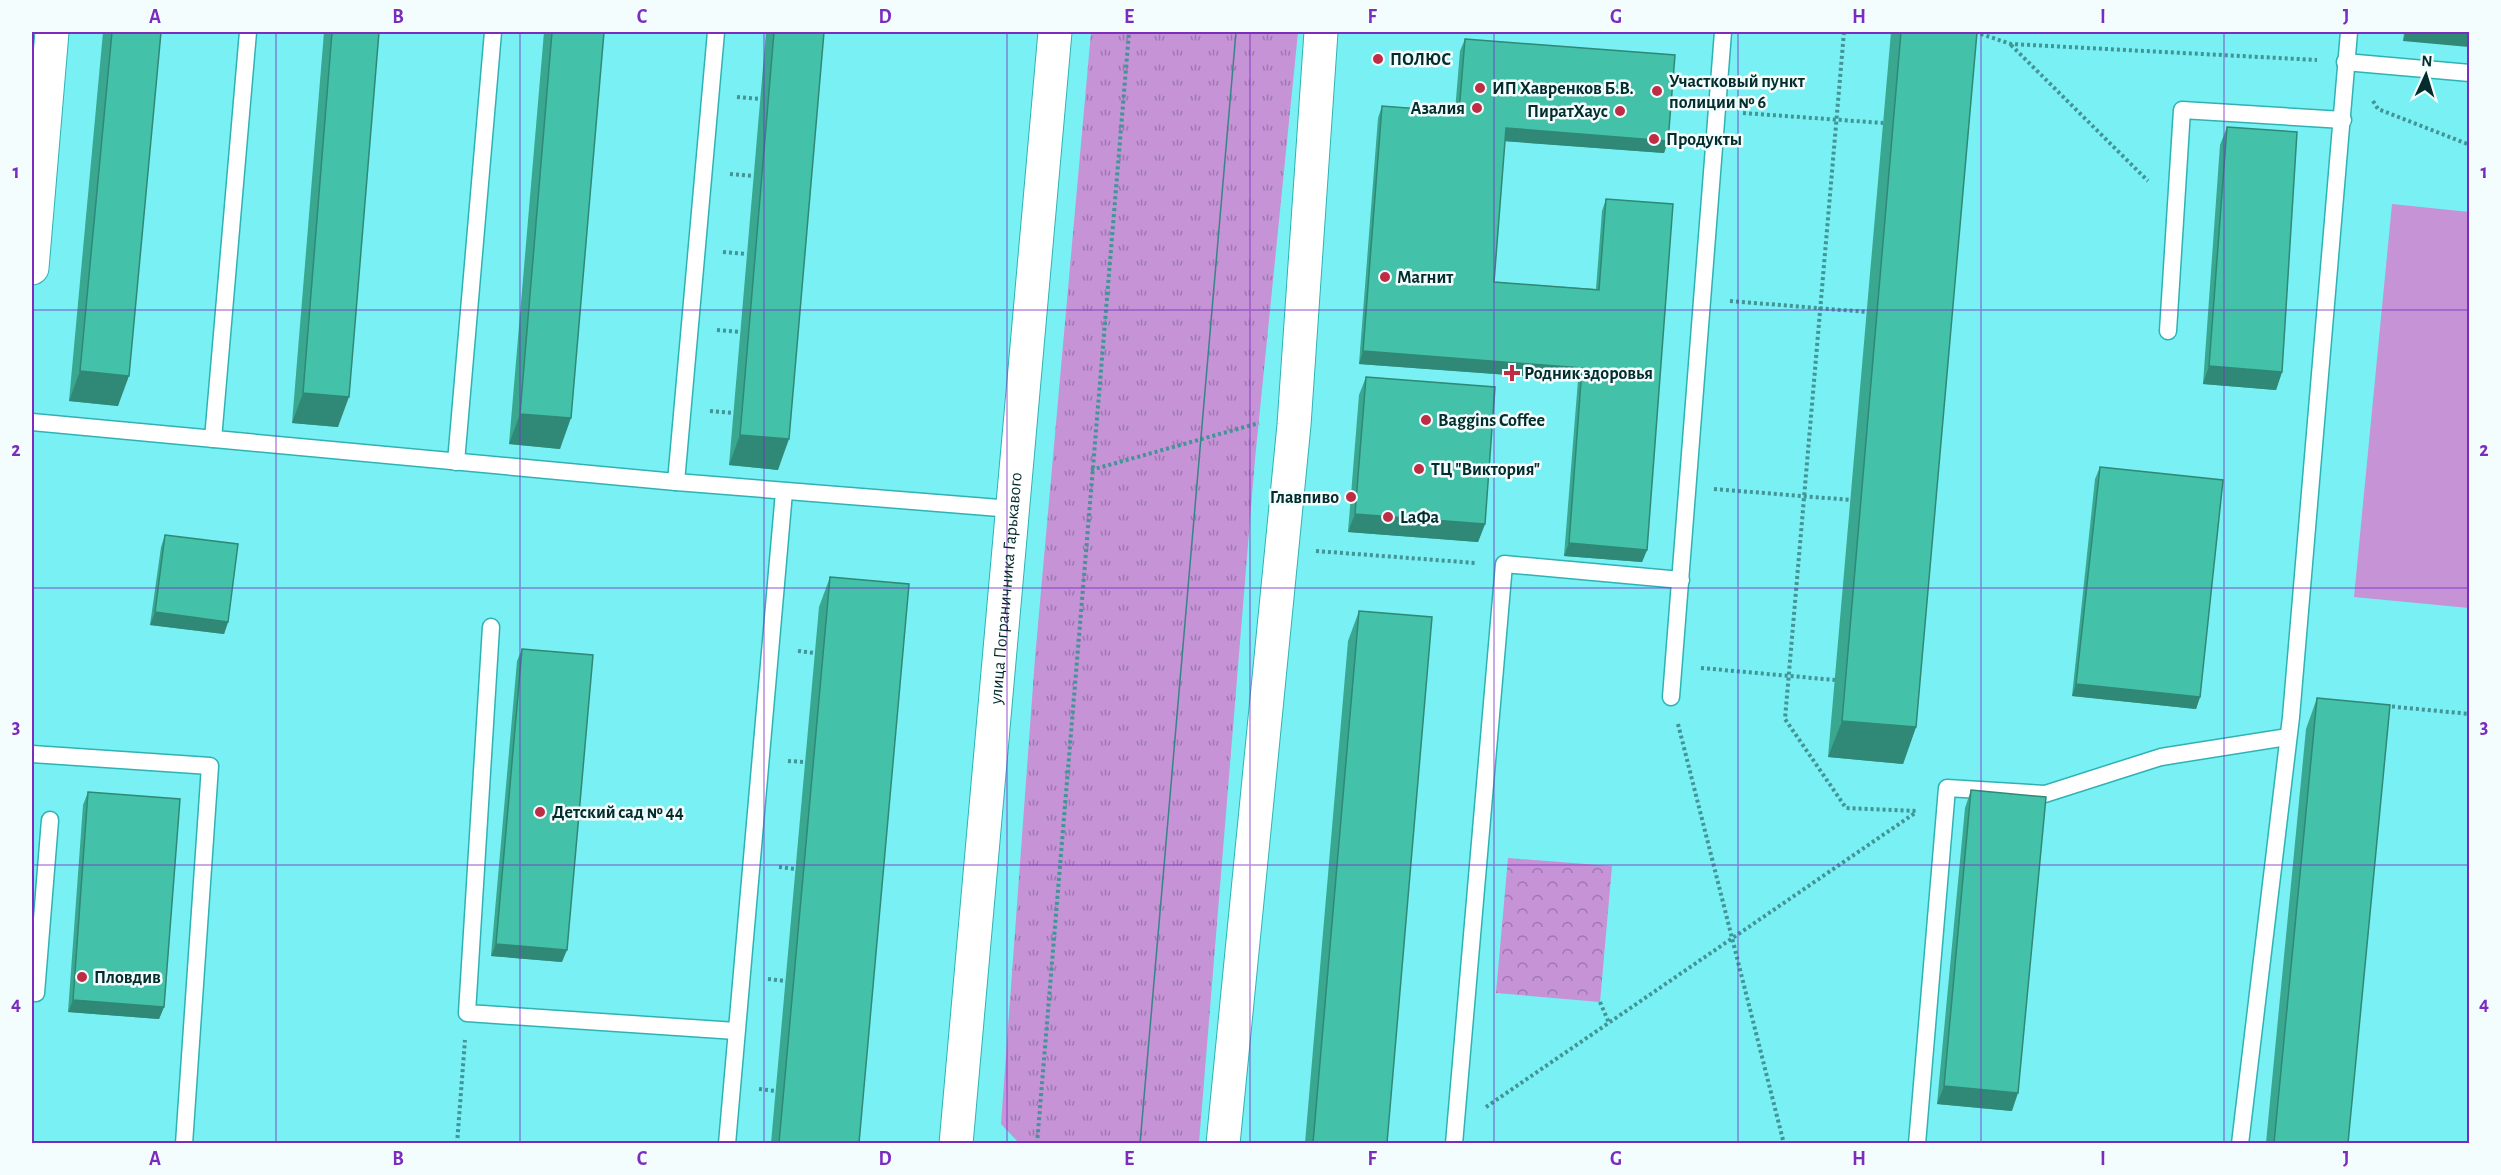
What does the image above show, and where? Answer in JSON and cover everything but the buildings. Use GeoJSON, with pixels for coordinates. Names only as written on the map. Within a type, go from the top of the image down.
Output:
{"type":"FeatureCollection","features":[{"type":"Feature","properties":{"kind":"street"},"geometry":{"type":"LineString","coordinates":[[32,268],[52,32]]}},
{"type":"Feature","properties":{"kind":"street","name":"улица Пограничника Гарькавого"},"geometry":{"type":"LineString","coordinates":[[956,1143],[1055,32]]}},
{"type":"Feature","properties":{"kind":"street"},"geometry":{"type":"LineString","coordinates":[[1223,1143],[1294,425],[1321,32]]}},
{"type":"Feature","properties":{"kind":"lane"},"geometry":{"type":"LineString","coordinates":[[213,439],[248,32]]}},
{"type":"Feature","properties":{"kind":"lane"},"geometry":{"type":"LineString","coordinates":[[456,462],[493,32]]}},
{"type":"Feature","properties":{"kind":"lane"},"geometry":{"type":"LineString","coordinates":[[676,482],[716,32]]}},
{"type":"Feature","properties":{"kind":"lane"},"geometry":{"type":"LineString","coordinates":[[1671,697],[1723,32]]}},
{"type":"Feature","properties":{"kind":"lane"},"geometry":{"type":"LineString","coordinates":[[2240,1143],[2288,737],[2349,32]]}},
{"type":"Feature","properties":{"kind":"lane"},"geometry":{"type":"LineString","coordinates":[[2346,62],[2469,73]]}},
{"type":"Feature","properties":{"kind":"lane"},"geometry":{"type":"LineString","coordinates":[[2168,331],[2182,110],[2343,120]]}},
{"type":"Feature","properties":{"kind":"lane"},"geometry":{"type":"LineString","coordinates":[[32,422],[784,492],[1012,509]]}},
{"type":"Feature","properties":{"kind":"lane"},"geometry":{"type":"LineString","coordinates":[[728,1143],[784,492]]}},
{"type":"Feature","properties":{"kind":"lane"},"geometry":{"type":"LineString","coordinates":[[1455,1136],[1504,564],[1681,580]]}},
{"type":"Feature","properties":{"kind":"lane"},"geometry":{"type":"LineString","coordinates":[[491,627],[467,1013],[736,1031]]}},
{"type":"Feature","properties":{"kind":"lane"},"geometry":{"type":"LineString","coordinates":[[1917,1143],[1947,788],[2045,794],[2161,757],[2288,737]]}},
{"type":"Feature","properties":{"kind":"lane"},"geometry":{"type":"LineString","coordinates":[[32,754],[210,766],[184,1143]]}},
{"type":"Feature","properties":{"kind":"lane"},"geometry":{"type":"LineString","coordinates":[[32,992],[36,993],[50,820]]}},
{"type":"Feature","properties":{"kind":"path"},"geometry":{"type":"LineString","coordinates":[[1037,1143],[1091,470],[1130,32]]}},
{"type":"Feature","properties":{"kind":"path"},"geometry":{"type":"LineString","coordinates":[[1844,32],[1785,719],[1846,808],[1916,813]]}},
{"type":"Feature","properties":{"kind":"path"},"geometry":{"type":"LineString","coordinates":[[1975,32],[2011,44],[2346,62],[2378,109],[2469,146]]}},
{"type":"Feature","properties":{"kind":"path"},"geometry":{"type":"LineString","coordinates":[[2011,44],[2175,208]]}},
{"type":"Feature","properties":{"kind":"path"},"geometry":{"type":"LineString","coordinates":[[1716,111],[1883,123]]}},
{"type":"Feature","properties":{"kind":"path"},"geometry":{"type":"LineString","coordinates":[[1702,299],[1867,312]]}},
{"type":"Feature","properties":{"kind":"path"},"geometry":{"type":"LineString","coordinates":[[1091,470],[1243,427]]}},
{"type":"Feature","properties":{"kind":"path"},"geometry":{"type":"LineString","coordinates":[[1687,486],[1851,500]]}},
{"type":"Feature","properties":{"kind":"path"},"geometry":{"type":"LineString","coordinates":[[1308,551],[1504,564]]}},
{"type":"Feature","properties":{"kind":"path"},"geometry":{"type":"LineString","coordinates":[[1673,666],[1835,680]]}},
{"type":"Feature","properties":{"kind":"path"},"geometry":{"type":"LineString","coordinates":[[1671,697],[1784,1143]]}},
{"type":"Feature","properties":{"kind":"path"},"geometry":{"type":"LineString","coordinates":[[2375,705],[2469,714]]}},
{"type":"Feature","properties":{"kind":"path"},"geometry":{"type":"LineString","coordinates":[[1455,1136],[1609,1023],[1916,813],[1947,788]]}},
{"type":"Feature","properties":{"kind":"path"},"geometry":{"type":"LineString","coordinates":[[1600,1002],[1609,1023]]}},
{"type":"Feature","properties":{"kind":"path"},"geometry":{"type":"LineString","coordinates":[[457,1143],[467,1013]]}},
{"type":"Feature","properties":{"kind":"green space"},"geometry":{"type":"Polygon","coordinates":[[[1091,32],[1298,32],[1255,459],[1199,1143],[1019,1143],[1001,1124],[1035,658],[1091,32]]]}},
{"type":"Feature","properties":{"kind":"green space"},"geometry":{"type":"Polygon","coordinates":[[[2392,204],[2469,212],[2469,608],[2354,597],[2392,204]]]}},
{"type":"Feature","properties":{"kind":"green space"},"geometry":{"type":"Polygon","coordinates":[[[1508,858],[1612,866],[1600,1002],[1496,993],[1508,858]]]}},
{"type":"Feature","properties":{"kind":"tram line"},"geometry":{"type":"LineString","coordinates":[[1140,1144],[1236,32]]}},
{"type":"Feature","properties":{"kind":"place","name":"ПОЛЮС"},"geometry":{"type":"Point","coordinates":[1378,59]}},
{"type":"Feature","properties":{"kind":"place","name":"ИП Хавренков Б.В."},"geometry":{"type":"Point","coordinates":[1480,88]}},
{"type":"Feature","properties":{"kind":"place","name":"Участковый пункт полиции № 6"},"geometry":{"type":"Point","coordinates":[1657,91]}},
{"type":"Feature","properties":{"kind":"place","name":"Азалия"},"geometry":{"type":"Point","coordinates":[1477,108]}},
{"type":"Feature","properties":{"kind":"place","name":"ПиратХаус"},"geometry":{"type":"Point","coordinates":[1620,111]}},
{"type":"Feature","properties":{"kind":"place","name":"Продукты"},"geometry":{"type":"Point","coordinates":[1654,139]}},
{"type":"Feature","properties":{"kind":"place","name":"Магнит"},"geometry":{"type":"Point","coordinates":[1385,277]}},
{"type":"Feature","properties":{"kind":"place","name":"Родник здоровья"},"geometry":{"type":"Point","coordinates":[1512,373]}},
{"type":"Feature","properties":{"kind":"place","name":"Baggins Coffee"},"geometry":{"type":"Point","coordinates":[1426,420]}},
{"type":"Feature","properties":{"kind":"place","name":"ТЦ \"Виктория\""},"geometry":{"type":"Point","coordinates":[1419,469]}},
{"type":"Feature","properties":{"kind":"place","name":"Главпиво"},"geometry":{"type":"Point","coordinates":[1351,497]}},
{"type":"Feature","properties":{"kind":"place","name":"LaФа"},"geometry":{"type":"Point","coordinates":[1388,517]}},
{"type":"Feature","properties":{"kind":"place","name":"Детский сад № 44"},"geometry":{"type":"Point","coordinates":[540,812]}},
{"type":"Feature","properties":{"kind":"place","name":"Пловдив"},"geometry":{"type":"Point","coordinates":[82,977]}}]}
